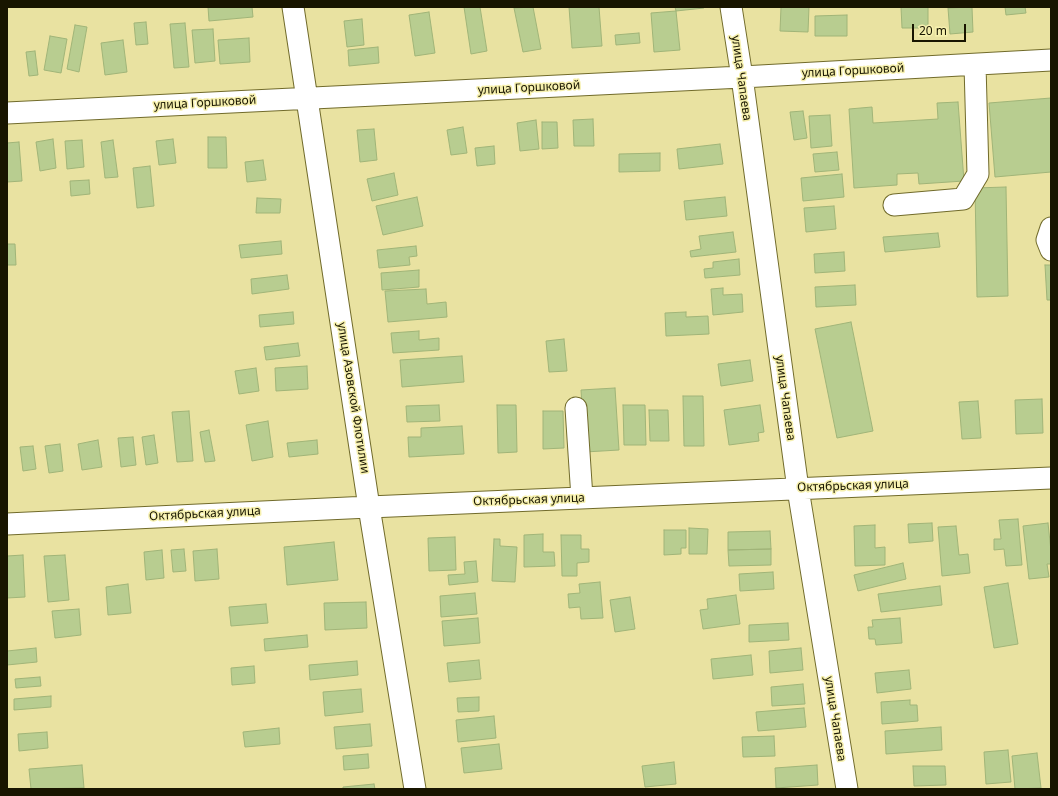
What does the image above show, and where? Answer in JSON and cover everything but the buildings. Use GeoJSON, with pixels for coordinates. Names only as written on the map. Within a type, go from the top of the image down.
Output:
{"type":"FeatureCollection","features":[{"type":"Feature","properties":{"kind":"street","name":"улица Азовской Флотилии"},"geometry":{"type":"LineString","coordinates":[[293,7],[369,507],[415,789]]}},
{"type":"Feature","properties":{"kind":"street","name":"улица Чапаева"},"geometry":{"type":"LineString","coordinates":[[730,7],[742,77],[798,489],[847,789]]}},
{"type":"Feature","properties":{"kind":"street","name":"улица Горшковой"},"geometry":{"type":"LineString","coordinates":[[7,113],[742,77],[1051,60]]}},
{"type":"Feature","properties":{"kind":"street"},"geometry":{"type":"LineString","coordinates":[[894,205],[963,199],[978,174],[976,64]]}},
{"type":"Feature","properties":{"kind":"street"},"geometry":{"type":"LineString","coordinates":[[1051,228],[1047,240],[1051,250]]}},
{"type":"Feature","properties":{"kind":"street"},"geometry":{"type":"LineString","coordinates":[[576,408],[582,498]]}},
{"type":"Feature","properties":{"kind":"street","name":"Октябрьская улица"},"geometry":{"type":"LineString","coordinates":[[7,524],[1051,478]]}}]}
